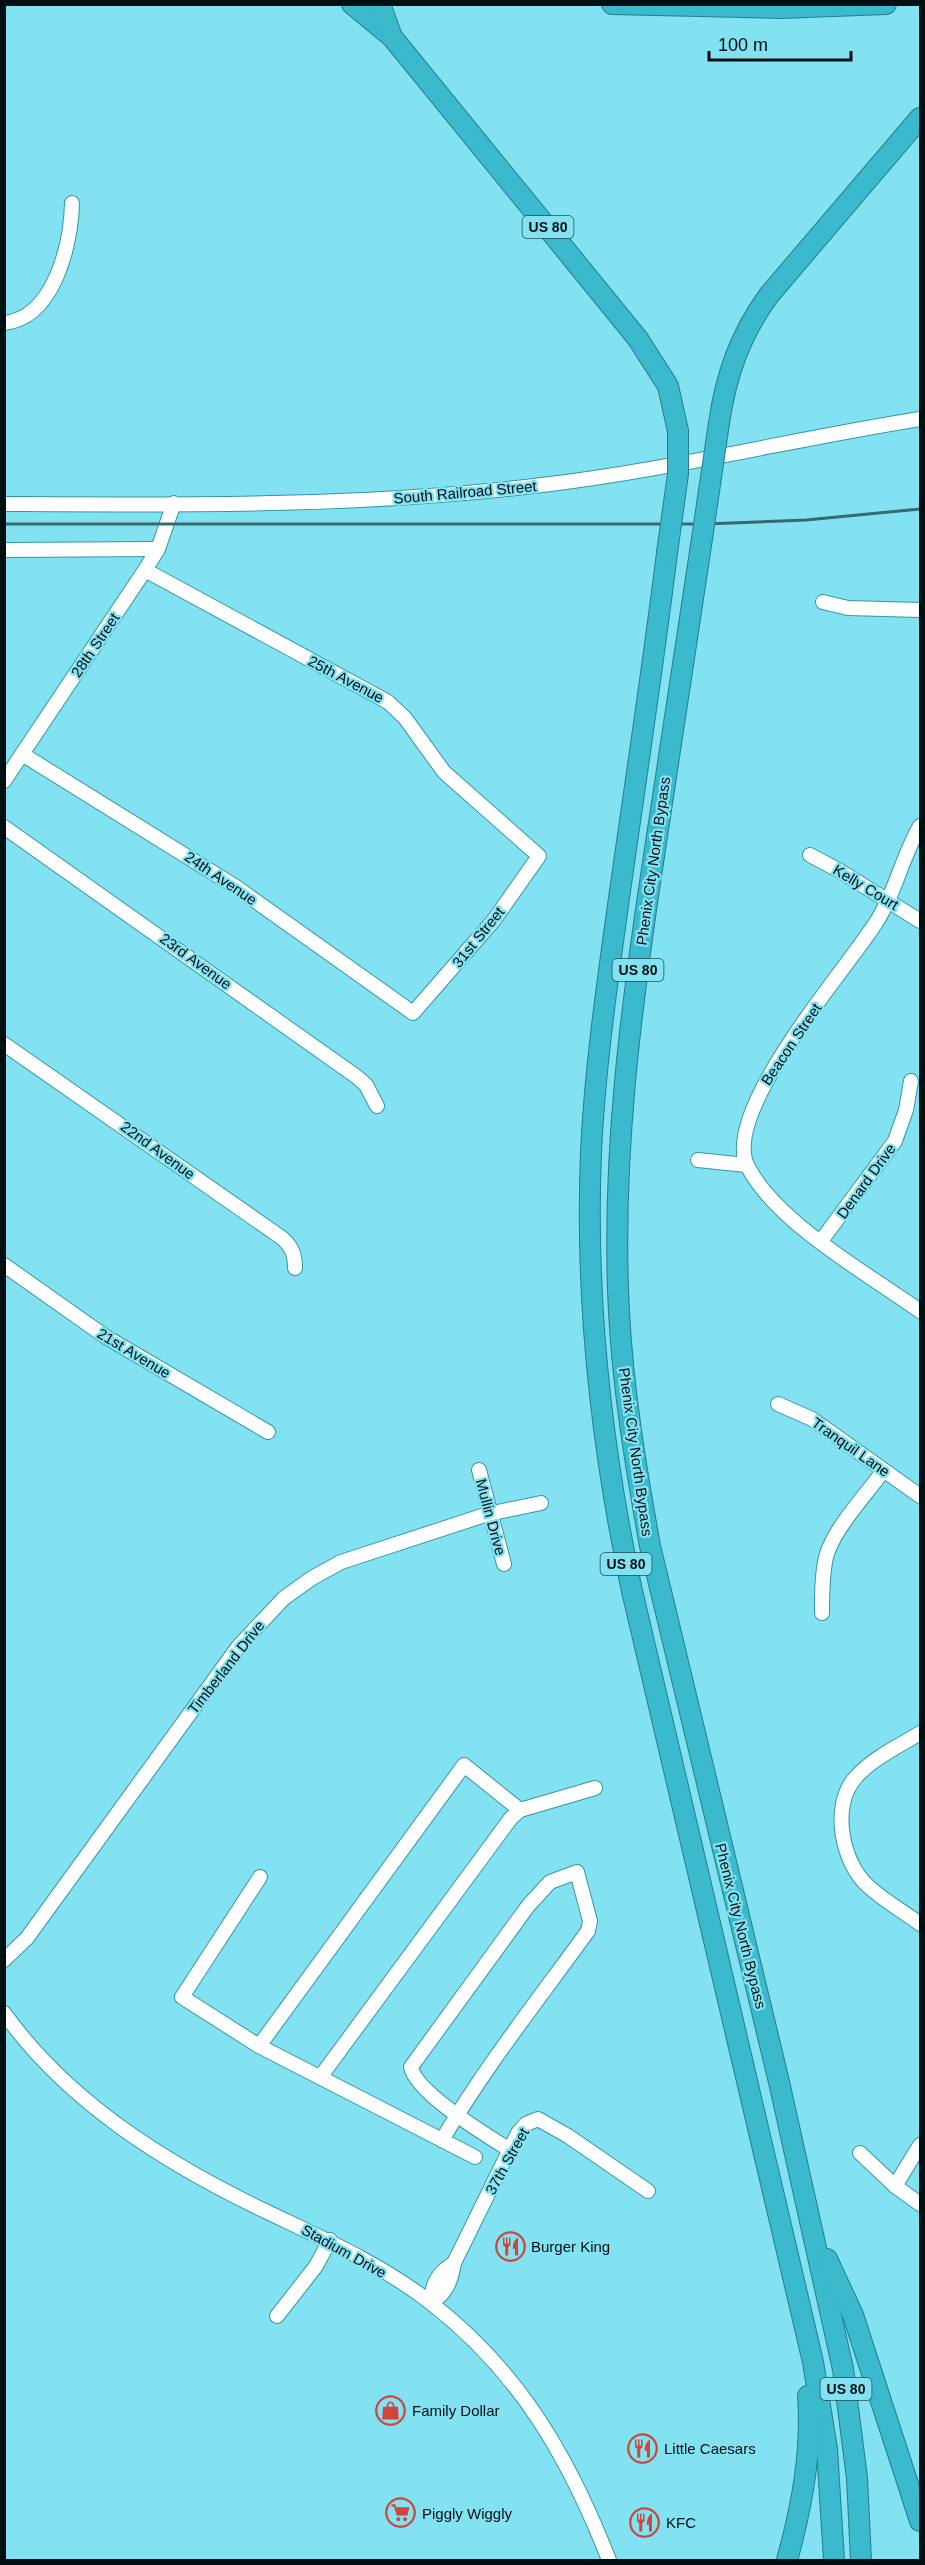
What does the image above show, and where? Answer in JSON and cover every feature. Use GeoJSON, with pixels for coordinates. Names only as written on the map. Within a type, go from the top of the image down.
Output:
{"type":"FeatureCollection","features":[{"type":"Feature","properties":{"kind":"highway","name":"US 80"},"geometry":{"type":"LineString","coordinates":[[352,4],[392,37]]}},
{"type":"Feature","properties":{"kind":"highway"},"geometry":{"type":"LineString","coordinates":[[380,4],[392,37]]}},
{"type":"Feature","properties":{"kind":"highway"},"geometry":{"type":"LineString","coordinates":[[612,4],[725,8],[886,4]]}},
{"type":"Feature","properties":{"kind":"highway","name":"Phenix City North Bypass"},"geometry":{"type":"LineString","coordinates":[[392,37],[639,339],[668,386],[678,431],[678,474],[599,1044],[591,1176],[592,1319],[603,1429],[622,1548],[813,2362],[826,2449],[834,2560]]}},
{"type":"Feature","properties":{"kind":"highway","name":"Phenix City North Bypass"},"geometry":{"type":"LineString","coordinates":[[861,2560],[856,2467],[843,2368],[779,2082],[650,1546],[636,1468],[619,1312],[618,1165],[625,1076],[646,908],[722,399],[735,355],[749,324],[765,301],[921,118]]}},
{"type":"Feature","properties":{"kind":"highway"},"geometry":{"type":"LineString","coordinates":[[810,2221],[853,2315],[921,2522]]}},
{"type":"Feature","properties":{"kind":"highway"},"geometry":{"type":"LineString","coordinates":[[787,2560],[799,2518],[808,2463],[806,2374],[792,2268]]}},
{"type":"Feature","properties":{"kind":"street"},"geometry":{"type":"LineString","coordinates":[[4,323],[32,314],[47,298],[72,224],[72,203]]}},
{"type":"Feature","properties":{"kind":"street","name":"South Railroad Street"},"geometry":{"type":"LineString","coordinates":[[4,504],[262,504],[374,499],[542,485],[921,419]]}},
{"type":"Feature","properties":{"kind":"street","name":"28th Street"},"geometry":{"type":"LineString","coordinates":[[4,782],[158,549],[174,503]]}},
{"type":"Feature","properties":{"kind":"street"},"geometry":{"type":"LineString","coordinates":[[4,550],[158,549]]}},
{"type":"Feature","properties":{"kind":"street","name":"25th Avenue"},"geometry":{"type":"LineString","coordinates":[[145,570],[388,702],[405,718],[444,772],[539,856]]}},
{"type":"Feature","properties":{"kind":"street"},"geometry":{"type":"LineString","coordinates":[[823,603],[848,608],[921,610]]}},
{"type":"Feature","properties":{"kind":"street","name":"24th Avenue"},"geometry":{"type":"LineString","coordinates":[[21,754],[236,887],[413,1013]]}},
{"type":"Feature","properties":{"kind":"street","name":"23rd Avenue"},"geometry":{"type":"LineString","coordinates":[[4,826],[357,1077],[366,1085],[376,1106]]}},
{"type":"Feature","properties":{"kind":"street","name":"Beacon Street"},"geometry":{"type":"LineString","coordinates":[[746,1165],[745,1132],[755,1099],[772,1070],[875,924],[888,900],[911,842],[921,826]]}},
{"type":"Feature","properties":{"kind":"street","name":"Kelly Court"},"geometry":{"type":"LineString","coordinates":[[810,855],[921,921]]}},
{"type":"Feature","properties":{"kind":"street","name":"31st Street"},"geometry":{"type":"LineString","coordinates":[[413,1013],[494,920],[539,856]]}},
{"type":"Feature","properties":{"kind":"street","name":"22nd Avenue"},"geometry":{"type":"LineString","coordinates":[[4,1044],[282,1238],[291,1246],[295,1257],[295,1268]]}},
{"type":"Feature","properties":{"kind":"street","name":"Denard Drive"},"geometry":{"type":"LineString","coordinates":[[821,1241],[895,1141],[906,1110],[911,1081]]}},
{"type":"Feature","properties":{"kind":"street"},"geometry":{"type":"LineString","coordinates":[[698,1160],[746,1165],[769,1200],[821,1241],[921,1311]]}},
{"type":"Feature","properties":{"kind":"street","name":"21st Avenue"},"geometry":{"type":"LineString","coordinates":[[4,1265],[106,1337],[268,1432]]}},
{"type":"Feature","properties":{"kind":"street","name":"Tranquil Lane"},"geometry":{"type":"LineString","coordinates":[[778,1404],[812,1419],[921,1496]]}},
{"type":"Feature","properties":{"kind":"street","name":"Mullin Drive"},"geometry":{"type":"LineString","coordinates":[[478,1470],[488,1514],[504,1564]]}},
{"type":"Feature","properties":{"kind":"street"},"geometry":{"type":"LineString","coordinates":[[822,1613],[823,1575],[827,1554],[841,1527],[883,1471]]}},
{"type":"Feature","properties":{"kind":"street","name":"Timberland Drive"},"geometry":{"type":"LineString","coordinates":[[6,1962],[27,1938],[238,1647],[284,1598],[312,1578],[341,1562],[488,1514],[541,1503]]}},
{"type":"Feature","properties":{"kind":"street"},"geometry":{"type":"LineString","coordinates":[[921,1733],[871,1763],[854,1779],[845,1799],[841,1822],[844,1846],[852,1868],[867,1886],[921,1924]]}},
{"type":"Feature","properties":{"kind":"street"},"geometry":{"type":"LineString","coordinates":[[259,2046],[464,1765],[520,1810]]}},
{"type":"Feature","properties":{"kind":"street"},"geometry":{"type":"LineString","coordinates":[[321,2076],[511,1818],[520,1810],[595,1788]]}},
{"type":"Feature","properties":{"kind":"street"},"geometry":{"type":"LineString","coordinates":[[442,2140],[457,2115],[588,1931],[590,1921],[577,1872],[550,1882],[528,1906],[411,2067],[413,2077],[457,2115],[510,2150]]}},
{"type":"Feature","properties":{"kind":"street"},"geometry":{"type":"LineString","coordinates":[[260,1876],[182,1996],[259,2046],[475,2157]]}},
{"type":"Feature","properties":{"kind":"street","name":"Stadium Drive"},"geometry":{"type":"LineString","coordinates":[[4,2013],[43,2058],[83,2096],[144,2145],[212,2184],[330,2240],[431,2302],[482,2347],[526,2397],[571,2472],[609,2560]]}},
{"type":"Feature","properties":{"kind":"street","name":"37th Street"},"geometry":{"type":"LineString","coordinates":[[431,2302],[431,2288],[441,2271],[454,2263],[510,2150],[526,2124],[538,2119],[568,2136],[648,2191]]}},
{"type":"Feature","properties":{"kind":"street"},"geometry":{"type":"LineString","coordinates":[[895,2186],[921,2145]]}},
{"type":"Feature","properties":{"kind":"street"},"geometry":{"type":"LineString","coordinates":[[860,2153],[895,2186],[921,2204]]}},
{"type":"Feature","properties":{"kind":"street"},"geometry":{"type":"LineString","coordinates":[[277,2316],[316,2266],[330,2240]]}},
{"type":"Feature","properties":{"kind":"railway"},"geometry":{"type":"LineString","coordinates":[[4,524],[705,524],[806,520],[920,509]]}},
{"type":"Feature","properties":{"kind":"place","name":"Burger King"},"geometry":{"type":"Point","coordinates":[510,2246]}},
{"type":"Feature","properties":{"kind":"place","name":"Family Dollar"},"geometry":{"type":"Point","coordinates":[391,2410]}},
{"type":"Feature","properties":{"kind":"place","name":"Little Caesars"},"geometry":{"type":"Point","coordinates":[643,2448]}},
{"type":"Feature","properties":{"kind":"place","name":"Piggly Wiggly"},"geometry":{"type":"Point","coordinates":[401,2513]}},
{"type":"Feature","properties":{"kind":"place","name":"KFC"},"geometry":{"type":"Point","coordinates":[645,2522]}}]}
